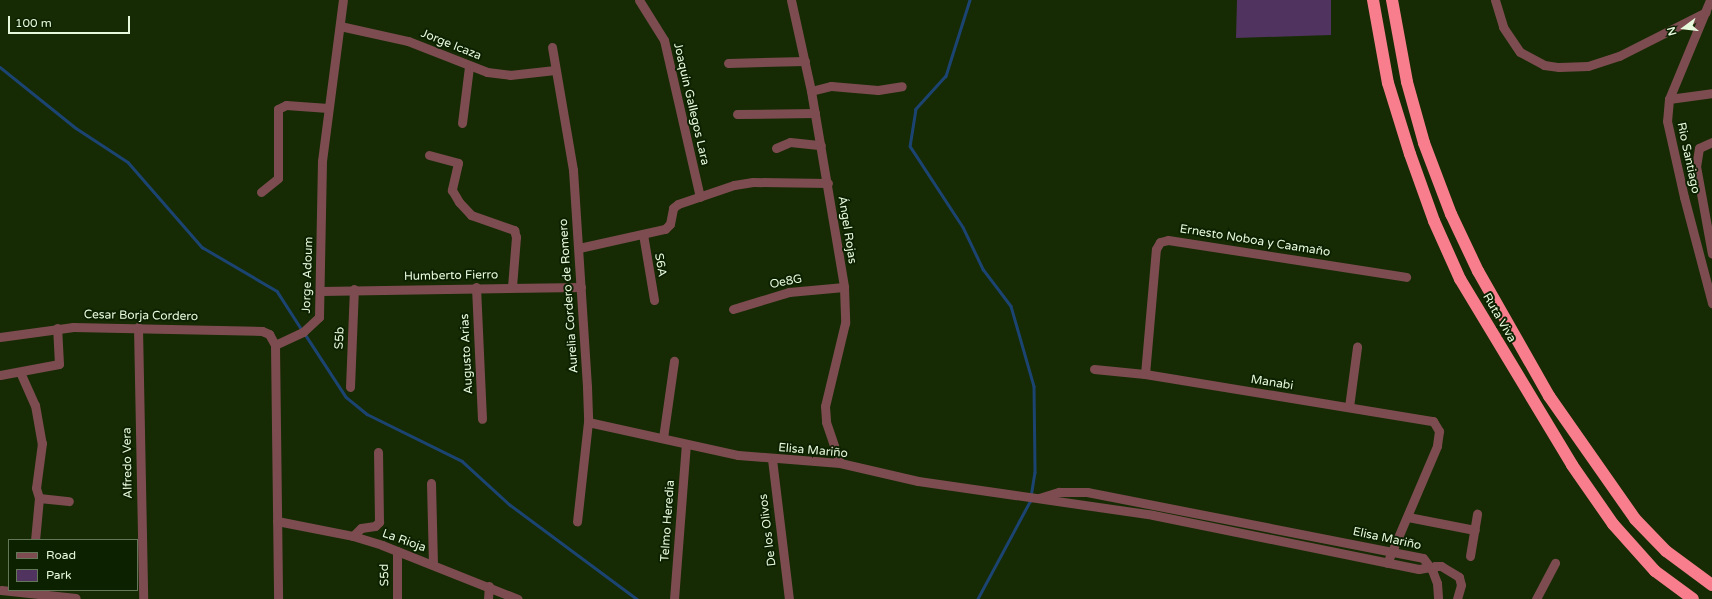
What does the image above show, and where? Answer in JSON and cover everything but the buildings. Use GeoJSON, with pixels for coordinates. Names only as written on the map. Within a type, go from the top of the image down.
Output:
{"type":"FeatureCollection","features":[{"type":"Feature","properties":{"kind":"highway","name":"Ruta Viva"},"geometry":{"type":"LineString","coordinates":[[1373,0],[1388,83],[1410,154],[1434,221],[1460,279],[1572,464],[1613,524],[1655,571],[1693,599]]}},
{"type":"Feature","properties":{"kind":"highway","name":"Ruta Viva"},"geometry":{"type":"LineString","coordinates":[[1392,0],[1407,82],[1424,143],[1451,214],[1482,278],[1549,396],[1635,519],[1666,551],[1712,585]]}},
{"type":"Feature","properties":{"kind":"street","name":"Jorge Adoum"},"geometry":{"type":"LineString","coordinates":[[278,343],[303,332],[319,317],[321,291],[321,181],[328,108],[343,0]]}},
{"type":"Feature","properties":{"kind":"street","name":"Joaquín Gallegos Lara"},"geometry":{"type":"LineString","coordinates":[[639,0],[664,40],[700,197]]}},
{"type":"Feature","properties":{"kind":"street","name":"Ángel Rojas"},"geometry":{"type":"LineString","coordinates":[[791,0],[805,61],[821,145],[844,287],[845,323],[826,406],[826,422],[840,464]]}},
{"type":"Feature","properties":{"kind":"street"},"geometry":{"type":"LineString","coordinates":[[1495,0],[1503,27],[1520,52],[1544,65],[1559,67],[1588,66],[1619,56],[1708,11]]}},
{"type":"Feature","properties":{"kind":"street","name":"Rio Santiago"},"geometry":{"type":"LineString","coordinates":[[1710,0],[1708,11],[1669,99],[1669,135],[1712,303]]}},
{"type":"Feature","properties":{"kind":"street","name":"Jorge Icaza"},"geometry":{"type":"LineString","coordinates":[[340,26],[403,39],[469,66],[510,75],[555,70]]}},
{"type":"Feature","properties":{"kind":"street","name":"Aurelia Cordero de Romero"},"geometry":{"type":"LineString","coordinates":[[552,47],[571,155],[581,287],[588,422],[577,521]]}},
{"type":"Feature","properties":{"kind":"street"},"geometry":{"type":"LineString","coordinates":[[728,63],[805,61]]}},
{"type":"Feature","properties":{"kind":"street"},"geometry":{"type":"LineString","coordinates":[[462,122],[469,66]]}},
{"type":"Feature","properties":{"kind":"street"},"geometry":{"type":"LineString","coordinates":[[811,91],[831,86],[878,90],[902,86]]}},
{"type":"Feature","properties":{"kind":"street"},"geometry":{"type":"LineString","coordinates":[[1669,99],[1712,93]]}},
{"type":"Feature","properties":{"kind":"street"},"geometry":{"type":"LineString","coordinates":[[261,192],[278,178],[278,109],[286,105],[328,108]]}},
{"type":"Feature","properties":{"kind":"street"},"geometry":{"type":"LineString","coordinates":[[737,114],[815,113]]}},
{"type":"Feature","properties":{"kind":"street"},"geometry":{"type":"LineString","coordinates":[[776,148],[790,142],[821,145]]}},
{"type":"Feature","properties":{"kind":"street"},"geometry":{"type":"LineString","coordinates":[[1712,142],[1699,148],[1696,166],[1712,254]]}},
{"type":"Feature","properties":{"kind":"street"},"geometry":{"type":"LineString","coordinates":[[429,156],[458,163],[452,190],[459,202],[471,215],[514,230],[516,238],[512,287]]}},
{"type":"Feature","properties":{"kind":"street"},"geometry":{"type":"LineString","coordinates":[[578,248],[668,228],[675,206],[745,183],[828,183]]}},
{"type":"Feature","properties":{"kind":"street","name":"S6A"},"geometry":{"type":"LineString","coordinates":[[643,234],[654,300]]}},
{"type":"Feature","properties":{"kind":"street","name":"Ernesto Noboa y Caamaño"},"geometry":{"type":"LineString","coordinates":[[1145,374],[1156,249],[1160,242],[1168,240],[1406,277]]}},
{"type":"Feature","properties":{"kind":"street","name":"Humberto Fierro"},"geometry":{"type":"LineString","coordinates":[[321,291],[476,287],[581,287]]}},
{"type":"Feature","properties":{"kind":"street","name":"Augusto Arias"},"geometry":{"type":"LineString","coordinates":[[476,287],[482,419]]}},
{"type":"Feature","properties":{"kind":"street","name":"Oe8G"},"geometry":{"type":"LineString","coordinates":[[733,309],[789,292],[844,287]]}},
{"type":"Feature","properties":{"kind":"street","name":"S5b"},"geometry":{"type":"LineString","coordinates":[[350,387],[354,289]]}},
{"type":"Feature","properties":{"kind":"street","name":"Cesar Borja Cordero"},"geometry":{"type":"LineString","coordinates":[[0,337],[57,328],[138,327],[262,331],[269,334],[278,343]]}},
{"type":"Feature","properties":{"kind":"street","name":"Alfredo Vera"},"geometry":{"type":"LineString","coordinates":[[138,327],[142,599]]}},
{"type":"Feature","properties":{"kind":"street"},"geometry":{"type":"LineString","coordinates":[[0,375],[59,364],[57,328]]}},
{"type":"Feature","properties":{"kind":"street"},"geometry":{"type":"LineString","coordinates":[[278,343],[278,599]]}},
{"type":"Feature","properties":{"kind":"street"},"geometry":{"type":"LineString","coordinates":[[1349,407],[1357,347]]}},
{"type":"Feature","properties":{"kind":"street"},"geometry":{"type":"LineString","coordinates":[[663,438],[674,361]]}},
{"type":"Feature","properties":{"kind":"street","name":"Manabi"},"geometry":{"type":"LineString","coordinates":[[1094,369],[1145,374],[1429,419],[1438,425],[1439,431],[1437,446],[1408,517]]}},
{"type":"Feature","properties":{"kind":"street"},"geometry":{"type":"LineString","coordinates":[[20,372],[35,405],[42,443],[36,488],[40,498],[35,539]]}},
{"type":"Feature","properties":{"kind":"street","name":"Elisa Mariño"},"geometry":{"type":"LineString","coordinates":[[588,422],[738,455],[840,464],[918,481],[1126,511],[1419,569],[1431,568]]}},
{"type":"Feature","properties":{"kind":"street","name":"Telmo Heredia"},"geometry":{"type":"LineString","coordinates":[[674,599],[686,444]]}},
{"type":"Feature","properties":{"kind":"street"},"geometry":{"type":"LineString","coordinates":[[353,536],[361,528],[375,526],[380,522],[378,452]]}},
{"type":"Feature","properties":{"kind":"street","name":"De los Olivos"},"geometry":{"type":"LineString","coordinates":[[772,459],[789,599]]}},
{"type":"Feature","properties":{"kind":"street"},"geometry":{"type":"LineString","coordinates":[[431,483],[433,564]]}},
{"type":"Feature","properties":{"kind":"street","name":"Elisa Mariño"},"geometry":{"type":"LineString","coordinates":[[1037,499],[1070,491],[1128,499],[1423,558],[1431,568]]}},
{"type":"Feature","properties":{"kind":"street"},"geometry":{"type":"LineString","coordinates":[[40,498],[69,501]]}},
{"type":"Feature","properties":{"kind":"street"},"geometry":{"type":"LineString","coordinates":[[1126,511],[1128,499]]}},
{"type":"Feature","properties":{"kind":"street"},"geometry":{"type":"LineString","coordinates":[[1470,556],[1477,514]]}},
{"type":"Feature","properties":{"kind":"street"},"geometry":{"type":"LineString","coordinates":[[1387,563],[1408,517],[1475,530]]}},
{"type":"Feature","properties":{"kind":"street","name":"La Rioja"},"geometry":{"type":"LineString","coordinates":[[277,521],[353,536],[433,564],[518,599]]}},
{"type":"Feature","properties":{"kind":"street","name":"S5d"},"geometry":{"type":"LineString","coordinates":[[396,551],[397,599]]}},
{"type":"Feature","properties":{"kind":"street"},"geometry":{"type":"LineString","coordinates":[[1536,599],[1555,563]]}},
{"type":"Feature","properties":{"kind":"street"},"geometry":{"type":"LineString","coordinates":[[1438,599],[1437,583],[1431,568],[1435,566],[1441,566],[1458,577],[1461,585],[1457,599]]}},
{"type":"Feature","properties":{"kind":"street"},"geometry":{"type":"LineString","coordinates":[[488,599],[489,586]]}},
{"type":"Feature","properties":{"kind":"street"},"geometry":{"type":"LineString","coordinates":[[16,591],[76,598]]}},
{"type":"Feature","properties":{"kind":"green space"},"geometry":{"type":"Polygon","coordinates":[[[1237,0],[1331,0],[1331,35],[1236,38],[1237,0]]]}},
{"type":"Feature","properties":{"kind":"waterway"},"geometry":{"type":"LineString","coordinates":[[970,0],[946,76],[916,109],[910,146],[963,227],[983,269],[1011,306],[1034,386],[1035,472],[1030,502],[978,599]]}},
{"type":"Feature","properties":{"kind":"waterway"},"geometry":{"type":"LineString","coordinates":[[0,67],[76,128],[128,162],[202,247],[277,291],[302,330]]}},
{"type":"Feature","properties":{"kind":"waterway"},"geometry":{"type":"LineString","coordinates":[[305,334],[346,397],[367,414],[462,461],[509,504],[637,599]]}}]}
